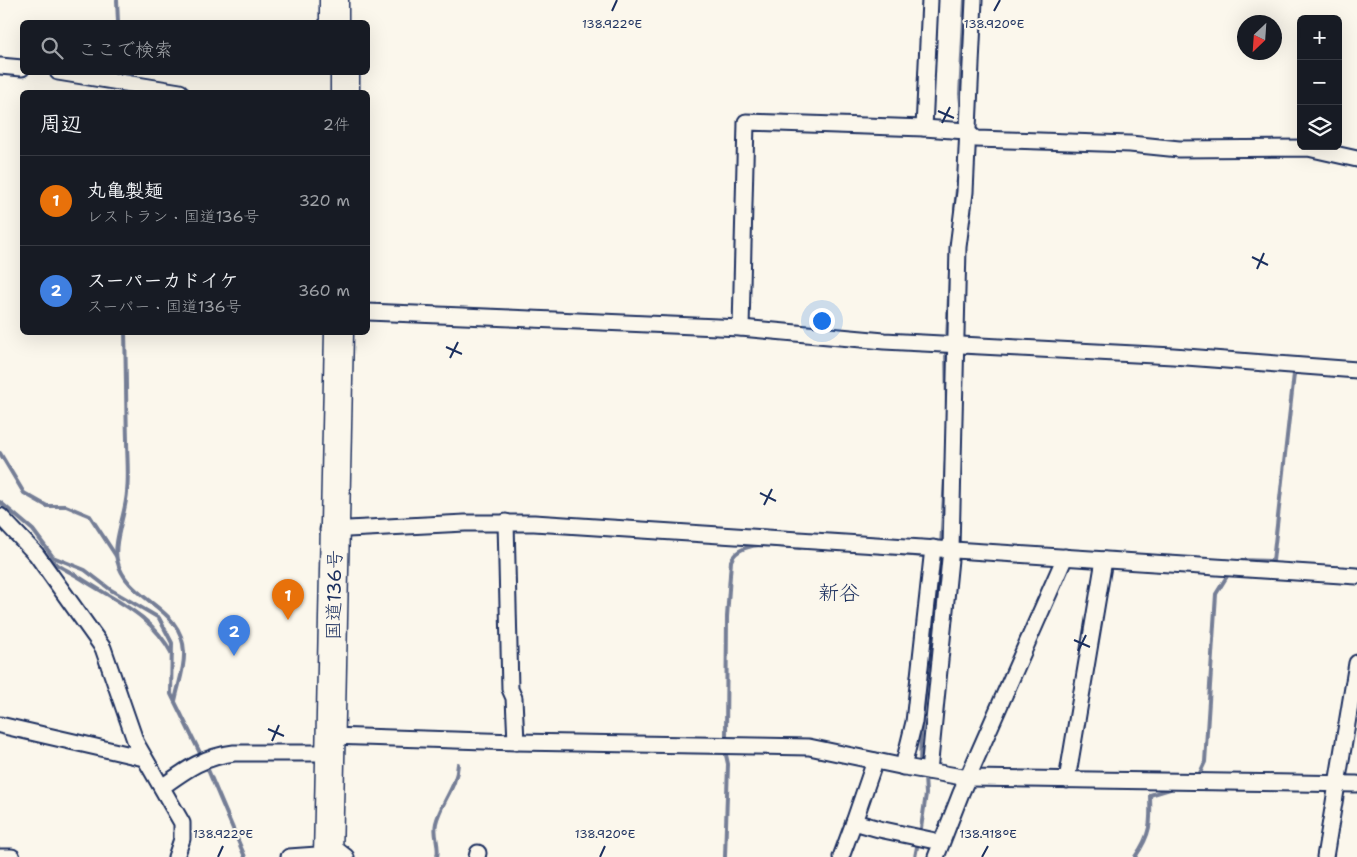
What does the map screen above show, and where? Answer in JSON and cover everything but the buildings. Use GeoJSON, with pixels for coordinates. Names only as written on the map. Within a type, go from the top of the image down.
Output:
{"type":"FeatureCollection","features":[{"type":"Feature","properties":{"kind":"highway"},"geometry":{"type":"LineString","coordinates":[[334,0],[334,20]]}},
{"type":"Feature","properties":{"kind":"highway"},"geometry":{"type":"LineString","coordinates":[[346,0],[346,20]]}},
{"type":"Feature","properties":{"kind":"highway"},"geometry":{"type":"LineString","coordinates":[[333,75],[333,90]]}},
{"type":"Feature","properties":{"kind":"highway"},"geometry":{"type":"LineString","coordinates":[[345,75],[345,90]]}},
{"type":"Feature","properties":{"kind":"highway","name":"国道136号"},"geometry":{"type":"LineString","coordinates":[[327,335],[329,530],[327,854]]}},
{"type":"Feature","properties":{"kind":"highway","name":"国道136号"},"geometry":{"type":"LineString","coordinates":[[329,530],[339,335]]}},
{"type":"Feature","properties":{"kind":"street"},"geometry":{"type":"LineString","coordinates":[[924,128],[930,0]]}},
{"type":"Feature","properties":{"kind":"street"},"geometry":{"type":"LineString","coordinates":[[929,771],[951,549],[958,247],[965,192],[974,0]]}},
{"type":"Feature","properties":{"kind":"street"},"geometry":{"type":"LineString","coordinates":[[0,66],[20,68]]}},
{"type":"Feature","properties":{"kind":"street"},"geometry":{"type":"LineString","coordinates":[[76,75],[168,90]]}},
{"type":"Feature","properties":{"kind":"street"},"geometry":{"type":"LineString","coordinates":[[741,328],[746,122],[924,128],[968,133],[976,138],[1130,144],[1179,150],[1308,148],[1357,159]]}},
{"type":"Feature","properties":{"kind":"street"},"geometry":{"type":"LineString","coordinates":[[370,312],[741,328],[1357,370]]}},
{"type":"Feature","properties":{"kind":"street"},"geometry":{"type":"LineString","coordinates":[[0,516],[36,554],[99,641],[118,688],[132,732],[144,758],[182,823],[182,839],[176,857]]}},
{"type":"Feature","properties":{"kind":"street"},"geometry":{"type":"LineString","coordinates":[[506,522],[510,689],[514,698],[516,742]]}},
{"type":"Feature","properties":{"kind":"street"},"geometry":{"type":"LineString","coordinates":[[329,530],[506,522],[1357,576]]}},
{"type":"Feature","properties":{"kind":"street"},"geometry":{"type":"LineString","coordinates":[[908,768],[933,548]]}},
{"type":"Feature","properties":{"kind":"street"},"geometry":{"type":"LineString","coordinates":[[936,857],[940,842],[1065,557]]}},
{"type":"Feature","properties":{"kind":"street"},"geometry":{"type":"LineString","coordinates":[[1068,780],[1104,560]]}},
{"type":"Feature","properties":{"kind":"street"},"geometry":{"type":"LineString","coordinates":[[1325,857],[1357,664]]}},
{"type":"Feature","properties":{"kind":"street"},"geometry":{"type":"LineString","coordinates":[[0,725],[144,758]]}},
{"type":"Feature","properties":{"kind":"street"},"geometry":{"type":"LineString","coordinates":[[162,787],[193,765],[211,757],[234,752],[327,747],[516,742],[808,747],[908,768],[968,778],[1357,784]]}},
{"type":"Feature","properties":{"kind":"street"},"geometry":{"type":"LineString","coordinates":[[841,857],[875,761]]}},
{"type":"Feature","properties":{"kind":"street"},"geometry":{"type":"LineString","coordinates":[[854,822],[940,842]]}},
{"type":"Feature","properties":{"kind":"street"},"geometry":{"type":"LineString","coordinates":[[289,857],[327,854]]}},
{"type":"Feature","properties":{"kind":"street"},"geometry":{"type":"LineString","coordinates":[[0,857],[12,857]]}},
{"type":"Feature","properties":{"kind":"waterway"},"geometry":{"type":"LineString","coordinates":[[117,0],[118,20]]}},
{"type":"Feature","properties":{"kind":"waterway"},"geometry":{"type":"LineString","coordinates":[[962,112],[960,94],[965,0]]}},
{"type":"Feature","properties":{"kind":"waterway"},"geometry":{"type":"LineString","coordinates":[[955,209],[958,179]]}},
{"type":"Feature","properties":{"kind":"waterway"},"geometry":{"type":"LineString","coordinates":[[947,341],[950,273]]}},
{"type":"Feature","properties":{"kind":"waterway"},"geometry":{"type":"LineString","coordinates":[[125,335],[128,479],[116,553],[123,574],[131,585],[165,613],[181,636],[184,658],[175,701]]}},
{"type":"Feature","properties":{"kind":"waterway"},"geometry":{"type":"LineString","coordinates":[[946,348],[947,411]]}},
{"type":"Feature","properties":{"kind":"waterway"},"geometry":{"type":"LineString","coordinates":[[1237,564],[1241,560],[1273,561],[1294,374]]}},
{"type":"Feature","properties":{"kind":"waterway"},"geometry":{"type":"LineString","coordinates":[[0,453],[24,493],[47,506],[66,506],[90,516],[116,556]]}},
{"type":"Feature","properties":{"kind":"waterway"},"geometry":{"type":"LineString","coordinates":[[941,546],[946,461]]}},
{"type":"Feature","properties":{"kind":"waterway"},"geometry":{"type":"LineString","coordinates":[[0,502],[33,530],[53,557],[85,570],[111,590],[159,618],[172,643],[171,694],[203,759]]}},
{"type":"Feature","properties":{"kind":"waterway"},"geometry":{"type":"LineString","coordinates":[[18,524],[34,541]]}},
{"type":"Feature","properties":{"kind":"waterway"},"geometry":{"type":"LineString","coordinates":[[726,736],[727,617],[731,561],[736,553],[744,548],[763,545]]}},
{"type":"Feature","properties":{"kind":"waterway"},"geometry":{"type":"LineString","coordinates":[[770,545],[800,548]]}},
{"type":"Feature","properties":{"kind":"waterway"},"geometry":{"type":"LineString","coordinates":[[42,550],[56,564],[120,602],[144,619],[164,640],[172,654]]}},
{"type":"Feature","properties":{"kind":"waterway"},"geometry":{"type":"LineString","coordinates":[[889,553],[924,556]]}},
{"type":"Feature","properties":{"kind":"waterway"},"geometry":{"type":"LineString","coordinates":[[920,765],[921,731],[941,553]]}},
{"type":"Feature","properties":{"kind":"waterway"},"geometry":{"type":"LineString","coordinates":[[1199,775],[1205,762],[1216,594],[1229,573]]}},
{"type":"Feature","properties":{"kind":"waterway"},"geometry":{"type":"LineString","coordinates":[[725,857],[728,764],[726,755]]}},
{"type":"Feature","properties":{"kind":"waterway"},"geometry":{"type":"LineString","coordinates":[[437,857],[436,823],[455,780],[458,764]]}},
{"type":"Feature","properties":{"kind":"waterway"},"geometry":{"type":"LineString","coordinates":[[206,765],[245,857]]}},
{"type":"Feature","properties":{"kind":"waterway"},"geometry":{"type":"LineString","coordinates":[[920,835],[926,794],[925,776]]}},
{"type":"Feature","properties":{"kind":"waterway"},"geometry":{"type":"LineString","coordinates":[[1135,857],[1144,842],[1149,828],[1150,795],[1170,789]]}},
{"type":"Feature","properties":{"kind":"waterway"},"geometry":{"type":"LineString","coordinates":[[915,857],[918,842]]}},
{"type":"Feature","properties":{"kind":"place","name":"丸亀製麺"},"geometry":{"type":"Point","coordinates":[288,620]}},
{"type":"Feature","properties":{"kind":"place","name":"スーパーカドイケ"},"geometry":{"type":"Point","coordinates":[234,656]}},
{"type":"Feature","properties":{"kind":"district","name":"新谷"},"geometry":{"type":"Point","coordinates":[839,593]}}]}
